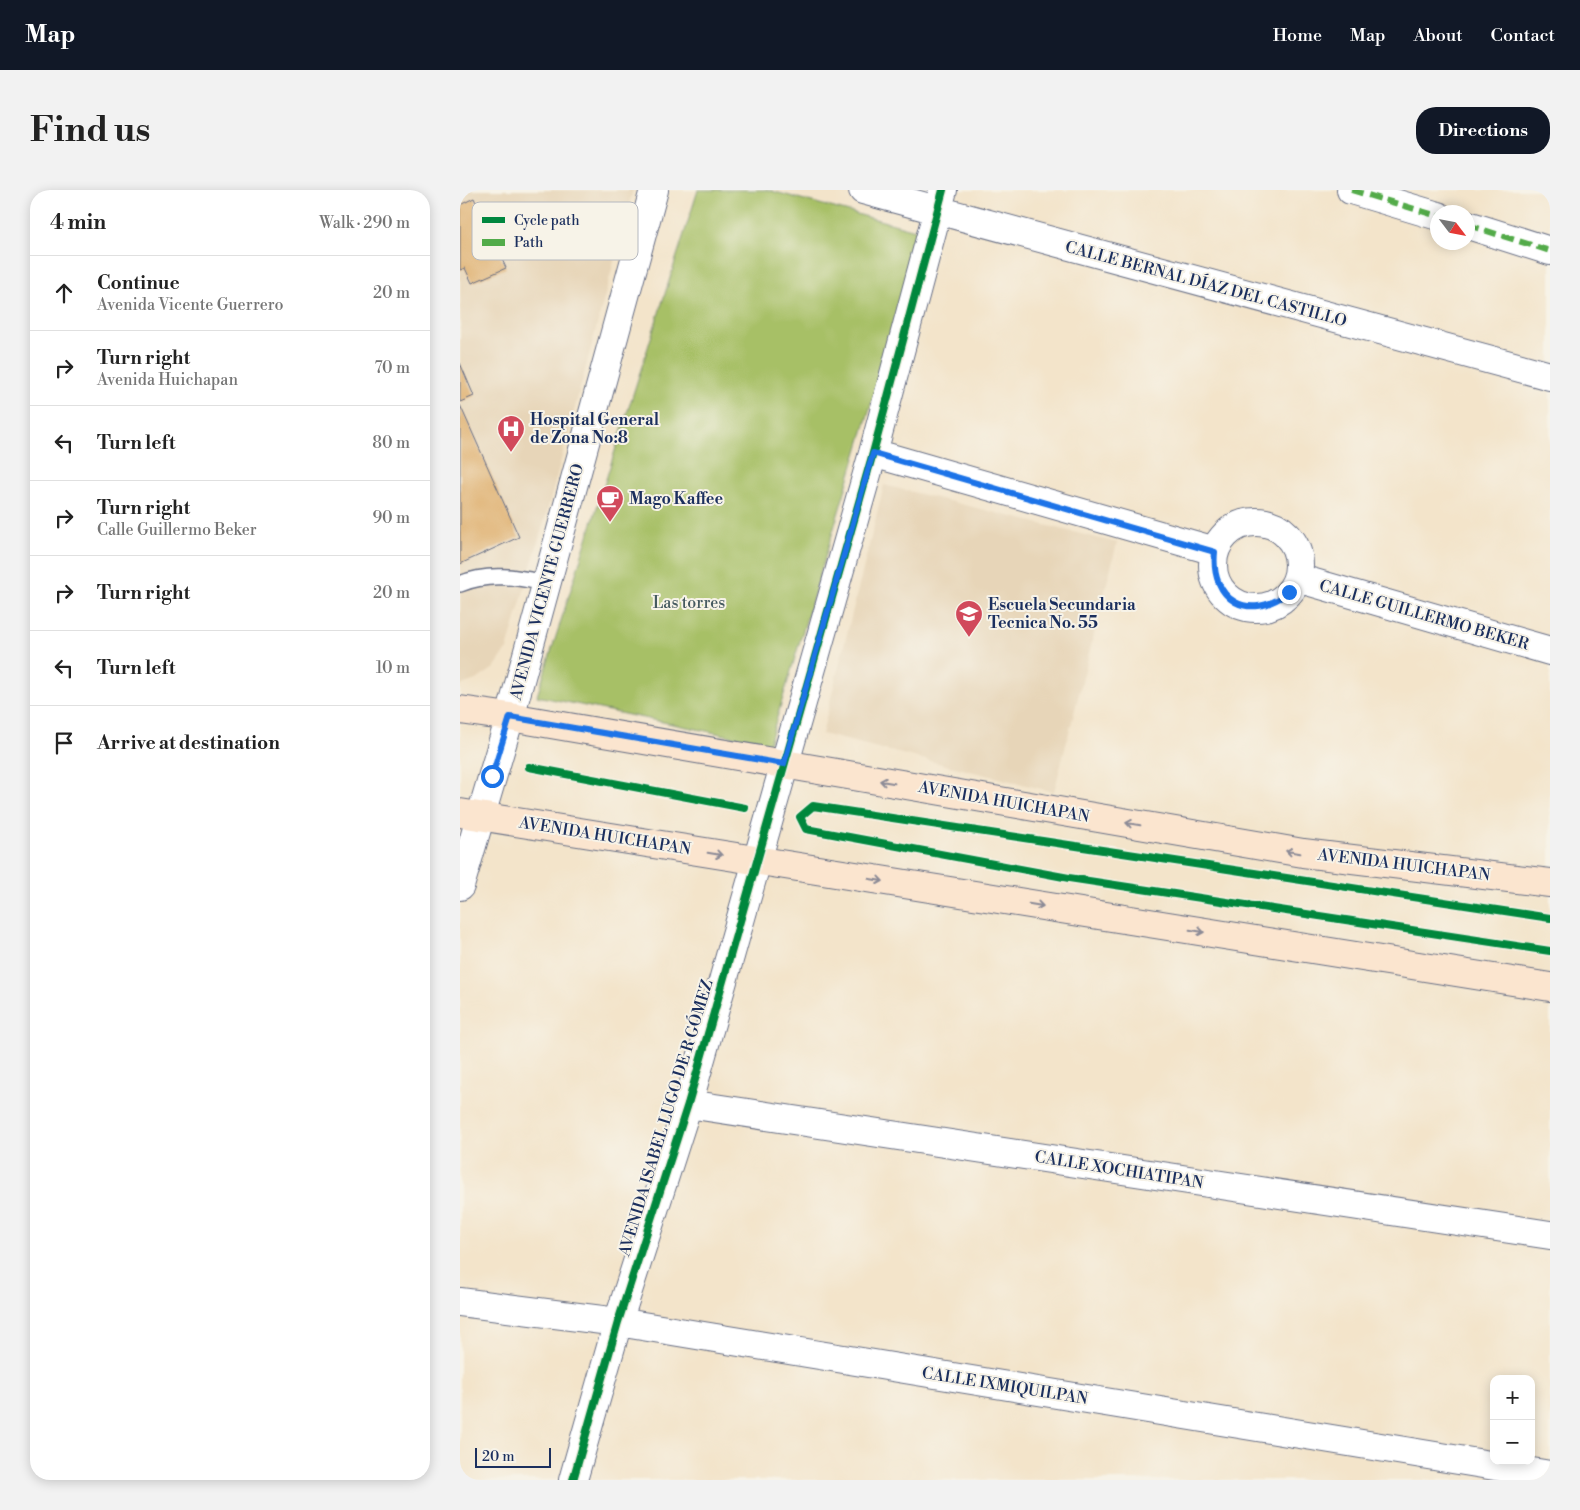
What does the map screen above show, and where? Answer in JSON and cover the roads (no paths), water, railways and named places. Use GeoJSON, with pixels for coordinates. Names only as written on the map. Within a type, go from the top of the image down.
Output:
{"type":"FeatureCollection","features":[{"type":"Feature","properties":{"kind":"street","name":"AVENIDA VICENTE GUERRERO"},"geometry":{"type":"LineString","coordinates":[[638,248],[654,190]]}},
{"type":"Feature","properties":{"kind":"street","name":"CALLE BERNAL DÍAZ DEL CASTILLO"},"geometry":{"type":"LineString","coordinates":[[863,190],[940,201],[1550,376]]}},
{"type":"Feature","properties":{"kind":"street"},"geometry":{"type":"LineString","coordinates":[[1351,190],[1430,214]]}},
{"type":"Feature","properties":{"kind":"street","name":"AVENIDA ISABEL LUGO DE R GÓMEZ"},"geometry":{"type":"LineString","coordinates":[[573,1480],[618,1322],[688,1104],[755,861],[873,453],[940,201]]}},
{"type":"Feature","properties":{"kind":"street"},"geometry":{"type":"LineString","coordinates":[[1475,228],[1550,250]]}},
{"type":"Feature","properties":{"kind":"street","name":"AVENIDA VICENTE GUERRERO"},"geometry":{"type":"LineString","coordinates":[[460,886],[470,815],[510,717],[635,260]]}},
{"type":"Feature","properties":{"kind":"street"},"geometry":{"type":"LineString","coordinates":[[873,453],[1215,552]]}},
{"type":"Feature","properties":{"kind":"street"},"geometry":{"type":"LineString","coordinates":[[1252,522],[1269,523],[1284,532],[1294,545],[1299,561],[1297,578],[1289,592],[1276,603],[1260,608],[1243,606],[1228,598],[1218,584],[1213,568],[1215,552],[1223,537],[1236,526],[1252,522]]}},
{"type":"Feature","properties":{"kind":"street","name":"CALLE GUILLERMO BEKER"},"geometry":{"type":"LineString","coordinates":[[1297,578],[1550,651]]}},
{"type":"Feature","properties":{"kind":"street","name":"AVENIDA HUICHAPAN"},"geometry":{"type":"LineString","coordinates":[[460,710],[1303,853],[1550,883]]}},
{"type":"Feature","properties":{"kind":"street","name":"AVENIDA HUICHAPAN"},"geometry":{"type":"LineString","coordinates":[[470,815],[1550,987]]}},
{"type":"Feature","properties":{"kind":"street","name":"CALLE XOCHIATIPAN"},"geometry":{"type":"LineString","coordinates":[[688,1104],[1550,1235]]}},
{"type":"Feature","properties":{"kind":"street","name":"CALLE IXMIQUILPAN"},"geometry":{"type":"LineString","coordinates":[[460,1302],[618,1322],[1550,1475]]}},
{"type":"Feature","properties":{"kind":"lane"},"geometry":{"type":"LineString","coordinates":[[460,584],[486,576],[527,579],[546,583]]}},
{"type":"Feature","properties":{"kind":"place","name":"Hospital General de Zona No:8"},"geometry":{"type":"Point","coordinates":[511,453]}},
{"type":"Feature","properties":{"kind":"place","name":"Mago Kaffee"},"geometry":{"type":"Point","coordinates":[610,523]}},
{"type":"Feature","properties":{"kind":"place","name":"Escuela Secundaria Tecnica No. 55"},"geometry":{"type":"Point","coordinates":[969,638]}},
{"type":"Feature","properties":{"kind":"park label","name":"Las torres"},"geometry":{"type":"Point","coordinates":[689,603]}}]}
